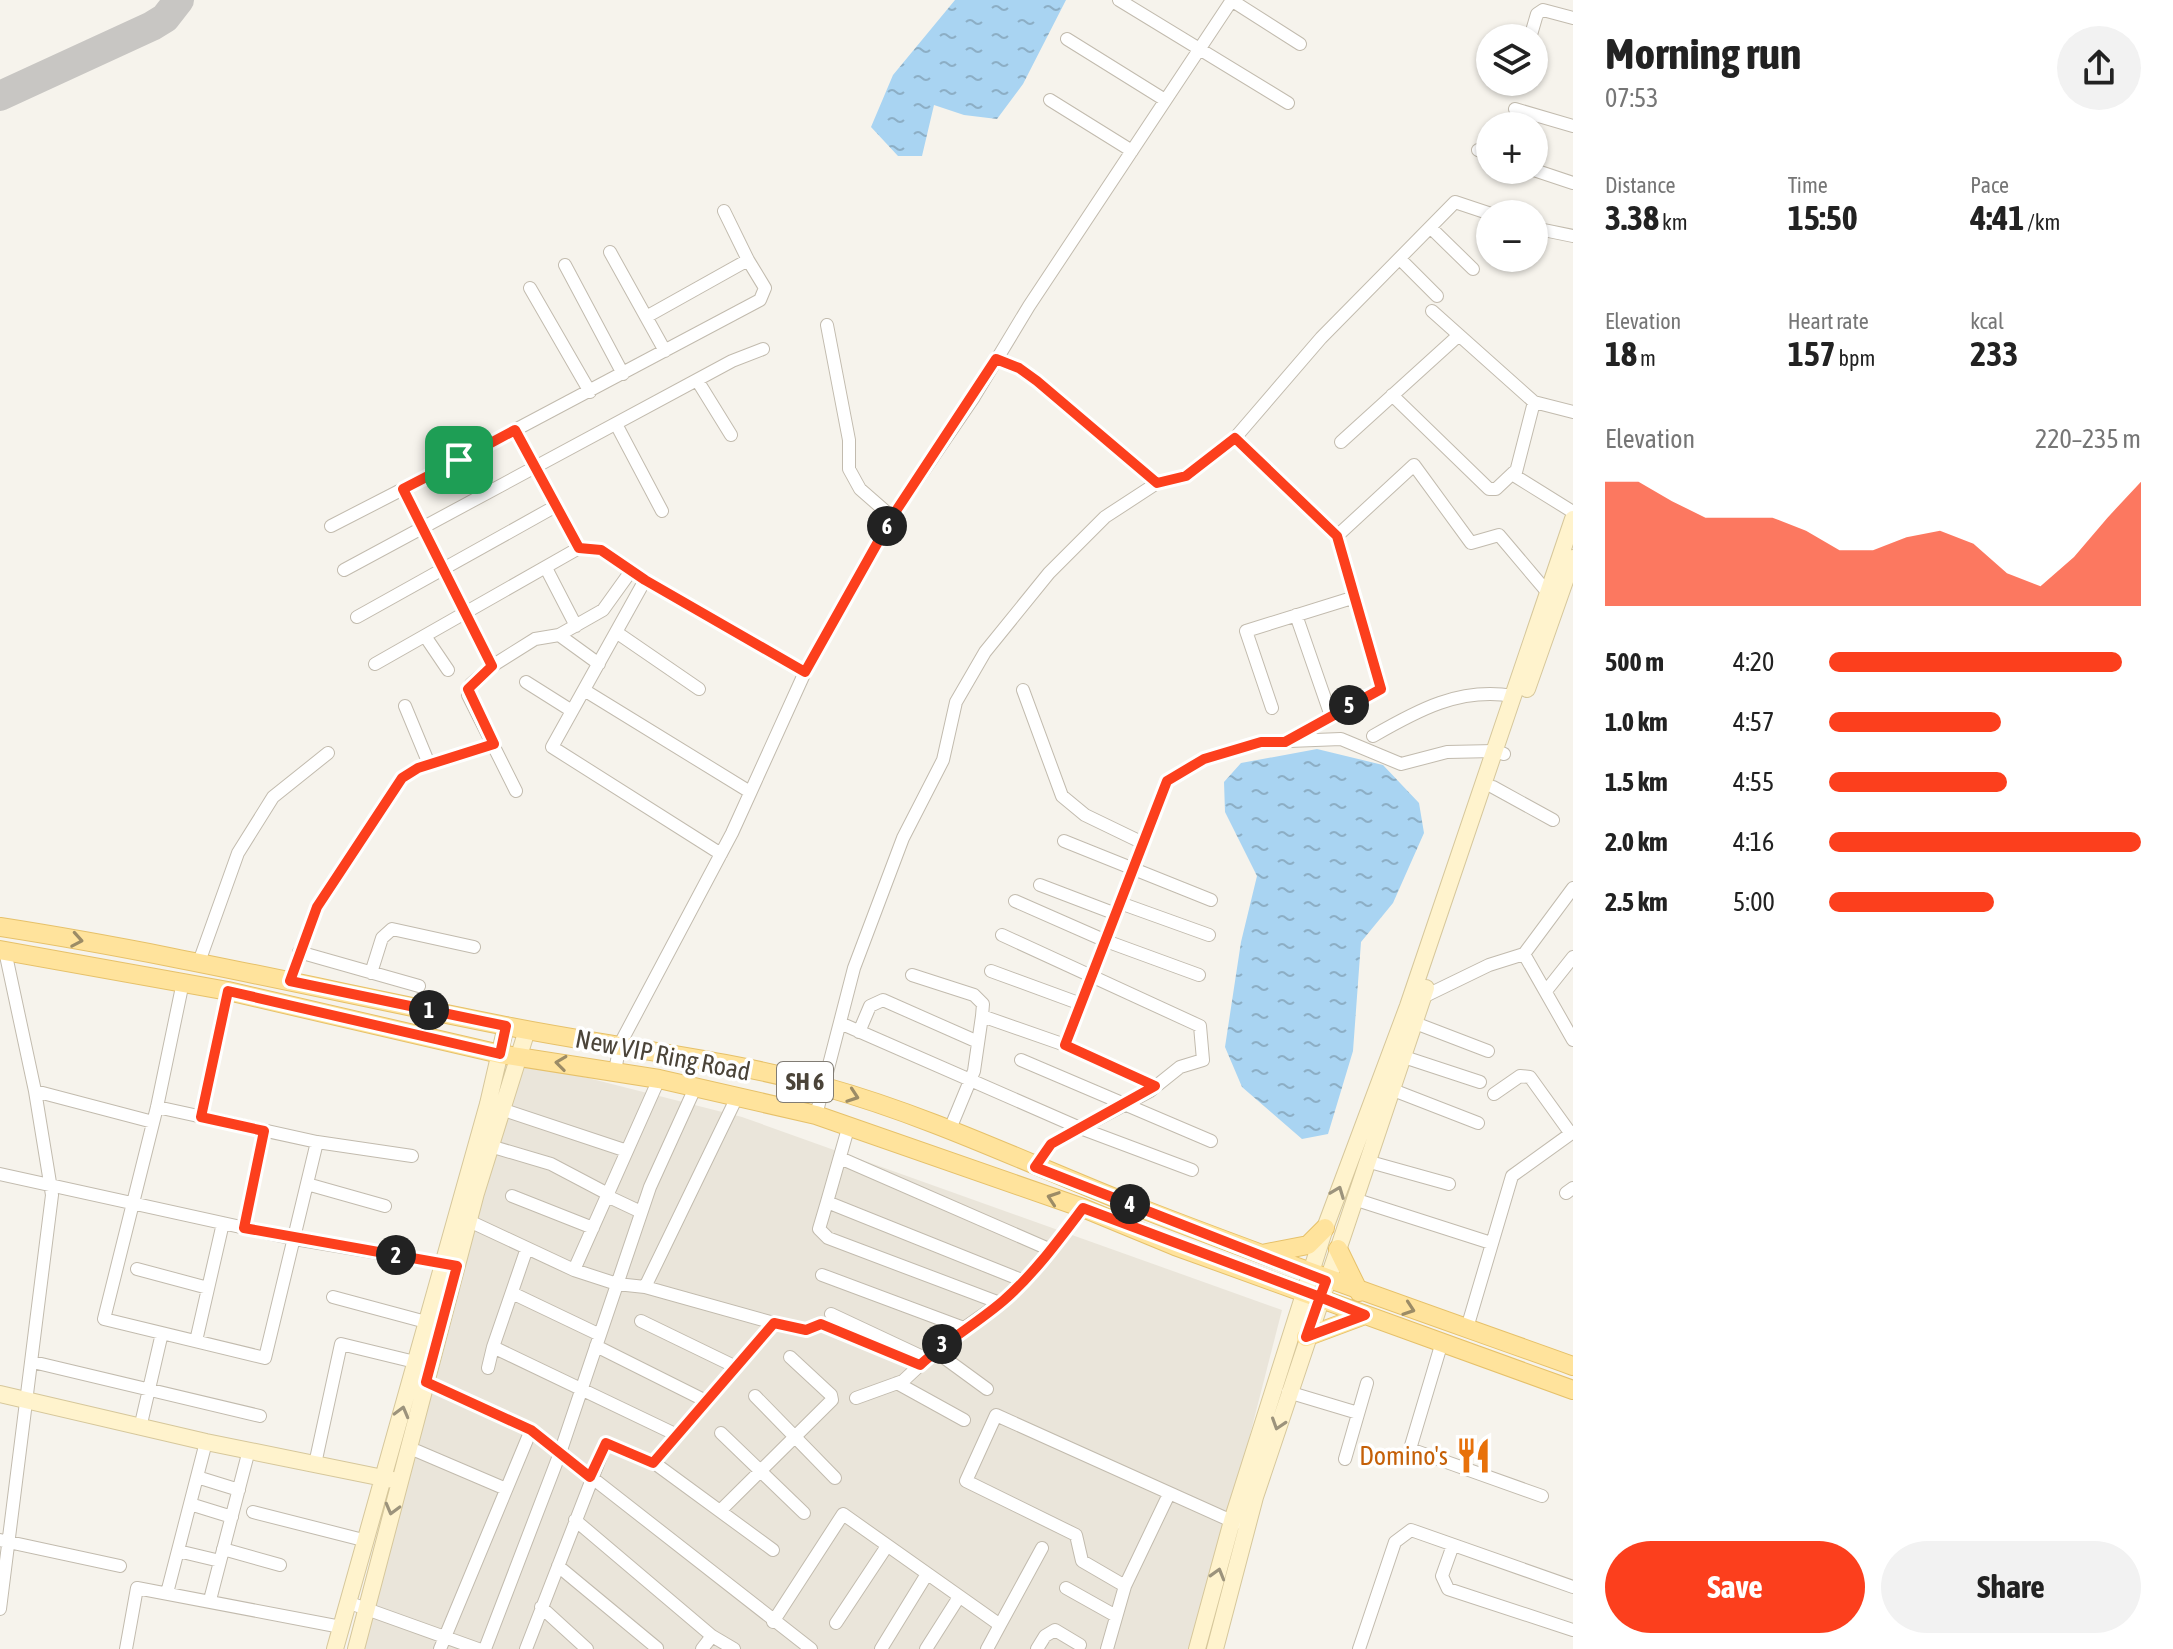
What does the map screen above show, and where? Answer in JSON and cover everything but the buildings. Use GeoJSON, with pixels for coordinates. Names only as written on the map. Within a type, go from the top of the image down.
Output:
{"type":"FeatureCollection","features":[{"type":"Feature","properties":{"kind":"main road","name":"New VIP Ring Road"},"geometry":{"type":"LineString","coordinates":[[0,927],[199,962],[506,1026],[620,1044],[824,1086],[950,1129],[1035,1167],[1259,1255],[1365,1315],[1573,1390]]}},
{"type":"Feature","properties":{"kind":"main road","name":"New VIP Ring Road"},"geometry":{"type":"LineString","coordinates":[[2,950],[228,991],[508,1056],[659,1079],[816,1115],[1316,1286],[1359,1292],[1573,1366]]}},
{"type":"Feature","properties":{"kind":"main road"},"geometry":{"type":"LineString","coordinates":[[1259,1255],[1308,1245],[1325,1228]]}},
{"type":"Feature","properties":{"kind":"main road"},"geometry":{"type":"LineString","coordinates":[[1338,1249],[1359,1292]]}},
{"type":"Feature","properties":{"kind":"main road"},"geometry":{"type":"LineString","coordinates":[[1306,1337],[1365,1315]]}},
{"type":"Feature","properties":{"kind":"main road"},"geometry":{"type":"LineString","coordinates":[[1517,1370],[1524,1348]]}},
{"type":"Feature","properties":{"kind":"street"},"geometry":{"type":"LineString","coordinates":[[1119,0],[1288,103]]}},
{"type":"Feature","properties":{"kind":"street"},"geometry":{"type":"LineString","coordinates":[[615,1071],[620,1044],[721,854],[805,672],[892,517],[1231,0],[1300,44]]}},
{"type":"Feature","properties":{"kind":"street"},"geometry":{"type":"LineString","coordinates":[[1534,24],[1537,14],[1543,10],[1573,18]]}},
{"type":"Feature","properties":{"kind":"street"},"geometry":{"type":"LineString","coordinates":[[1067,39],[1165,100]]}},
{"type":"Feature","properties":{"kind":"street"},"geometry":{"type":"LineString","coordinates":[[1050,100],[1132,151]]}},
{"type":"Feature","properties":{"kind":"street"},"geometry":{"type":"LineString","coordinates":[[1515,109],[1573,126]]}},
{"type":"Feature","properties":{"kind":"street"},"geometry":{"type":"LineString","coordinates":[[1548,175],[1573,183]]}},
{"type":"Feature","properties":{"kind":"street"},"geometry":{"type":"LineString","coordinates":[[816,1115],[854,968],[903,838],[943,760],[956,702],[985,652],[1049,573],[1105,517],[1157,483],[1186,476],[1235,438],[1321,338],[1455,202],[1476,209]]}},
{"type":"Feature","properties":{"kind":"street"},"geometry":{"type":"LineString","coordinates":[[331,526],[590,392],[765,295],[724,211]]}},
{"type":"Feature","properties":{"kind":"street"},"geometry":{"type":"LineString","coordinates":[[1431,228],[1473,269]]}},
{"type":"Feature","properties":{"kind":"street"},"geometry":{"type":"LineString","coordinates":[[1548,231],[1573,236]]}},
{"type":"Feature","properties":{"kind":"street"},"geometry":{"type":"LineString","coordinates":[[610,252],[665,351]]}},
{"type":"Feature","properties":{"kind":"street"},"geometry":{"type":"LineString","coordinates":[[646,317],[748,260]]}},
{"type":"Feature","properties":{"kind":"street"},"geometry":{"type":"LineString","coordinates":[[1401,260],[1437,296]]}},
{"type":"Feature","properties":{"kind":"street"},"geometry":{"type":"LineString","coordinates":[[565,265],[623,374]]}},
{"type":"Feature","properties":{"kind":"street"},"geometry":{"type":"LineString","coordinates":[[530,288],[590,392]]}},
{"type":"Feature","properties":{"kind":"street"},"geometry":{"type":"LineString","coordinates":[[1432,311],[1534,402],[1573,412]]}},
{"type":"Feature","properties":{"kind":"street"},"geometry":{"type":"LineString","coordinates":[[827,325],[849,440],[849,469],[860,489],[892,517]]}},
{"type":"Feature","properties":{"kind":"street"},"geometry":{"type":"LineString","coordinates":[[1341,442],[1459,335]]}},
{"type":"Feature","properties":{"kind":"street"},"geometry":{"type":"LineString","coordinates":[[344,570],[697,380],[763,349]]}},
{"type":"Feature","properties":{"kind":"street"},"geometry":{"type":"LineString","coordinates":[[996,359],[1019,368],[1037,381],[1157,483]]}},
{"type":"Feature","properties":{"kind":"street"},"geometry":{"type":"LineString","coordinates":[[697,380],[731,435]]}},
{"type":"Feature","properties":{"kind":"street"},"geometry":{"type":"LineString","coordinates":[[1392,395],[1489,489],[1496,489],[1514,472],[1534,402]]}},
{"type":"Feature","properties":{"kind":"street"},"geometry":{"type":"LineString","coordinates":[[616,424],[662,511]]}},
{"type":"Feature","properties":{"kind":"street"},"geometry":{"type":"LineString","coordinates":[[515,430],[579,548]]}},
{"type":"Feature","properties":{"kind":"street"},"geometry":{"type":"LineString","coordinates":[[1235,438],[1337,536],[1352,598],[1381,689],[1285,742]]}},
{"type":"Feature","properties":{"kind":"street"},"geometry":{"type":"LineString","coordinates":[[1337,536],[1414,465],[1471,543],[1499,535],[1548,593]]}},
{"type":"Feature","properties":{"kind":"street"},"geometry":{"type":"LineString","coordinates":[[1514,472],[1517,479],[1573,512]]}},
{"type":"Feature","properties":{"kind":"street"},"geometry":{"type":"LineString","coordinates":[[403,489],[492,666]]}},
{"type":"Feature","properties":{"kind":"street"},"geometry":{"type":"LineString","coordinates":[[357,617],[556,506]]}},
{"type":"Feature","properties":{"kind":"street"},"geometry":{"type":"LineString","coordinates":[[1197,1649],[1306,1337],[1325,1228],[1416,1001],[1493,787],[1513,696],[1573,519]]}},
{"type":"Feature","properties":{"kind":"street"},"geometry":{"type":"LineString","coordinates":[[375,664],[579,548],[601,550],[645,580],[805,672]]}},
{"type":"Feature","properties":{"kind":"street"},"geometry":{"type":"LineString","coordinates":[[1215,1649],[1240,1524],[1316,1286],[1338,1249],[1357,1200],[1415,1023],[1416,1001],[1500,752],[1572,567]]}},
{"type":"Feature","properties":{"kind":"street"},"geometry":{"type":"LineString","coordinates":[[546,568],[576,626]]}},
{"type":"Feature","properties":{"kind":"street"},"geometry":{"type":"LineString","coordinates":[[516,791],[468,689],[492,666],[535,639],[559,635],[603,610],[631,571]]}},
{"type":"Feature","properties":{"kind":"street"},"geometry":{"type":"LineString","coordinates":[[645,580],[552,747],[721,854]]}},
{"type":"Feature","properties":{"kind":"street"},"geometry":{"type":"LineString","coordinates":[[1272,708],[1246,631],[1352,598]]}},
{"type":"Feature","properties":{"kind":"street"},"geometry":{"type":"LineString","coordinates":[[1296,615],[1331,716]]}},
{"type":"Feature","properties":{"kind":"street"},"geometry":{"type":"LineString","coordinates":[[616,632],[699,689]]}},
{"type":"Feature","properties":{"kind":"street"},"geometry":{"type":"LineString","coordinates":[[559,635],[599,664]]}},
{"type":"Feature","properties":{"kind":"street"},"geometry":{"type":"LineString","coordinates":[[425,636],[448,670]]}},
{"type":"Feature","properties":{"kind":"street"},"geometry":{"type":"LineString","coordinates":[[526,682],[572,711]]}},
{"type":"Feature","properties":{"kind":"street"},"geometry":{"type":"LineString","coordinates":[[584,690],[750,792]]}},
{"type":"Feature","properties":{"kind":"street"},"geometry":{"type":"LineString","coordinates":[[1023,690],[1062,796],[1085,815],[1143,843]]}},
{"type":"Feature","properties":{"kind":"street"},"geometry":{"type":"LineString","coordinates":[[1373,736],[1419,710],[1445,700],[1490,692],[1513,696]]}},
{"type":"Feature","properties":{"kind":"street"},"geometry":{"type":"LineString","coordinates":[[405,706],[429,764]]}},
{"type":"Feature","properties":{"kind":"street"},"geometry":{"type":"LineString","coordinates":[[1065,1045],[1167,781],[1204,759],[1261,742],[1341,739],[1401,764],[1447,752],[1500,752]]}},
{"type":"Feature","properties":{"kind":"street"},"geometry":{"type":"LineString","coordinates":[[290,981],[324,895],[402,778],[429,764],[494,744]]}},
{"type":"Feature","properties":{"kind":"street"},"geometry":{"type":"LineString","coordinates":[[199,962],[238,853],[273,797],[328,753]]}},
{"type":"Feature","properties":{"kind":"street"},"geometry":{"type":"LineString","coordinates":[[1493,787],[1553,820]]}},
{"type":"Feature","properties":{"kind":"street"},"geometry":{"type":"LineString","coordinates":[[1064,841],[1211,900]]}},
{"type":"Feature","properties":{"kind":"street"},"geometry":{"type":"LineString","coordinates":[[1040,885],[1209,935]]}},
{"type":"Feature","properties":{"kind":"street"},"geometry":{"type":"LineString","coordinates":[[1416,1001],[1489,965],[1524,954],[1573,888]]}},
{"type":"Feature","properties":{"kind":"street"},"geometry":{"type":"LineString","coordinates":[[1015,901],[1106,941],[1199,975]]}},
{"type":"Feature","properties":{"kind":"street"},"geometry":{"type":"LineString","coordinates":[[371,973],[382,938],[392,929],[474,947]]}},
{"type":"Feature","properties":{"kind":"street"},"geometry":{"type":"LineString","coordinates":[[1002,935],[1094,974],[1200,1026],[1203,1060],[1180,1067],[1127,1103],[1051,1144],[1035,1167]]}},
{"type":"Feature","properties":{"kind":"street"},"geometry":{"type":"LineString","coordinates":[[0,1609],[5,1541],[29,1401],[50,1186],[35,1091],[2,950]]}},
{"type":"Feature","properties":{"kind":"street"},"geometry":{"type":"LineString","coordinates":[[299,952],[419,986]]}},
{"type":"Feature","properties":{"kind":"street"},"geometry":{"type":"LineString","coordinates":[[1524,954],[1572,1034]]}},
{"type":"Feature","properties":{"kind":"street"},"geometry":{"type":"LineString","coordinates":[[1546,991],[1573,957]]}},
{"type":"Feature","properties":{"kind":"street"},"geometry":{"type":"LineString","coordinates":[[991,971],[1081,1004]]}},
{"type":"Feature","properties":{"kind":"street"},"geometry":{"type":"LineString","coordinates":[[912,975],[974,995],[983,1004],[969,1081],[950,1129]]}},
{"type":"Feature","properties":{"kind":"street"},"geometry":{"type":"LineString","coordinates":[[183,982],[157,1107],[104,1319],[265,1358],[317,1142]]}},
{"type":"Feature","properties":{"kind":"street"},"geometry":{"type":"LineString","coordinates":[[201,1117],[228,991]]}},
{"type":"Feature","properties":{"kind":"street"},"geometry":{"type":"LineString","coordinates":[[859,1032],[870,1006],[883,1000],[978,1042]]}},
{"type":"Feature","properties":{"kind":"street"},"geometry":{"type":"LineString","coordinates":[[982,1016],[1065,1045],[1155,1086]]}},
{"type":"Feature","properties":{"kind":"street"},"geometry":{"type":"LineString","coordinates":[[840,1023],[1080,1128],[1192,1170]]}},
{"type":"Feature","properties":{"kind":"street"},"geometry":{"type":"LineString","coordinates":[[1415,1023],[1488,1051]]}},
{"type":"Feature","properties":{"kind":"street"},"geometry":{"type":"LineString","coordinates":[[356,1649],[367,1608],[415,1362],[426,1322],[469,1221],[501,1109],[508,1056],[506,1026]]}},
{"type":"Feature","properties":{"kind":"street"},"geometry":{"type":"LineString","coordinates":[[335,1649],[367,1541],[426,1382],[450,1264],[508,1056],[527,1030]]}},
{"type":"Feature","properties":{"kind":"street"},"geometry":{"type":"LineString","coordinates":[[1404,1057],[1480,1082]]}},
{"type":"Feature","properties":{"kind":"street"},"geometry":{"type":"LineString","coordinates":[[1021,1060],[1211,1141]]}},
{"type":"Feature","properties":{"kind":"street"},"geometry":{"type":"LineString","coordinates":[[1467,1328],[1512,1176],[1572,1133],[1530,1077],[1520,1076],[1494,1094]]}},
{"type":"Feature","properties":{"kind":"street"},"geometry":{"type":"LineString","coordinates":[[574,1270],[659,1079]]}},
{"type":"Feature","properties":{"kind":"street"},"geometry":{"type":"LineString","coordinates":[[485,1649],[560,1453],[641,1212],[695,1088]]}},
{"type":"Feature","properties":{"kind":"street"},"geometry":{"type":"LineString","coordinates":[[1393,1090],[1478,1123]]}},
{"type":"Feature","properties":{"kind":"street"},"geometry":{"type":"LineString","coordinates":[[35,1091],[153,1122]]}},
{"type":"Feature","properties":{"kind":"street"},"geometry":{"type":"LineString","coordinates":[[645,1287],[737,1097]]}},
{"type":"Feature","properties":{"kind":"street"},"geometry":{"type":"LineString","coordinates":[[157,1107],[317,1142],[412,1156]]}},
{"type":"Feature","properties":{"kind":"street"},"geometry":{"type":"LineString","coordinates":[[501,1109],[627,1151]]}},
{"type":"Feature","properties":{"kind":"street"},"geometry":{"type":"LineString","coordinates":[[849,1125],[819,1229],[828,1238],[1000,1303]]}},
{"type":"Feature","properties":{"kind":"street"},"geometry":{"type":"LineString","coordinates":[[244,1228],[264,1131]]}},
{"type":"Feature","properties":{"kind":"street"},"geometry":{"type":"LineString","coordinates":[[490,1146],[551,1164],[641,1212]]}},
{"type":"Feature","properties":{"kind":"street"},"geometry":{"type":"LineString","coordinates":[[840,1158],[1051,1250]]}},
{"type":"Feature","properties":{"kind":"street"},"geometry":{"type":"LineString","coordinates":[[1370,1162],[1449,1184]]}},
{"type":"Feature","properties":{"kind":"street"},"geometry":{"type":"LineString","coordinates":[[0,1174],[295,1239],[450,1264]]}},
{"type":"Feature","properties":{"kind":"street"},"geometry":{"type":"LineString","coordinates":[[307,1184],[385,1206]]}},
{"type":"Feature","properties":{"kind":"street"},"geometry":{"type":"LineString","coordinates":[[512,1196],[593,1228]]}},
{"type":"Feature","properties":{"kind":"street"},"geometry":{"type":"LineString","coordinates":[[1357,1200],[1491,1243]]}},
{"type":"Feature","properties":{"kind":"street"},"geometry":{"type":"LineString","coordinates":[[827,1202],[1024,1281]]}},
{"type":"Feature","properties":{"kind":"street"},"geometry":{"type":"LineString","coordinates":[[856,1398],[897,1383],[1000,1303],[1024,1281],[1083,1208]]}},
{"type":"Feature","properties":{"kind":"street"},"geometry":{"type":"LineString","coordinates":[[469,1221],[574,1270],[617,1284],[645,1287],[806,1330],[821,1324],[927,1358]]}},
{"type":"Feature","properties":{"kind":"street"},"geometry":{"type":"LineString","coordinates":[[196,1341],[223,1223]]}},
{"type":"Feature","properties":{"kind":"street"},"geometry":{"type":"LineString","coordinates":[[488,1368],[527,1248]]}},
{"type":"Feature","properties":{"kind":"street"},"geometry":{"type":"LineString","coordinates":[[137,1269],[208,1288]]}},
{"type":"Feature","properties":{"kind":"street"},"geometry":{"type":"LineString","coordinates":[[822,1275],[964,1328]]}},
{"type":"Feature","properties":{"kind":"street"},"geometry":{"type":"LineString","coordinates":[[512,1293],[706,1401]]}},
{"type":"Feature","properties":{"kind":"street"},"geometry":{"type":"LineString","coordinates":[[333,1297],[426,1322]]}},
{"type":"Feature","properties":{"kind":"street"},"geometry":{"type":"LineString","coordinates":[[831,1314],[987,1389]]}},
{"type":"Feature","properties":{"kind":"street"},"geometry":{"type":"LineString","coordinates":[[641,1321],[736,1367]]}},
{"type":"Feature","properties":{"kind":"street"},"geometry":{"type":"LineString","coordinates":[[653,1462],[774,1323]]}},
{"type":"Feature","properties":{"kind":"street"},"geometry":{"type":"LineString","coordinates":[[140,1428],[162,1333]]}},
{"type":"Feature","properties":{"kind":"street"},"geometry":{"type":"LineString","coordinates":[[1442,1342],[1410,1449],[1542,1496]]}},
{"type":"Feature","properties":{"kind":"street"},"geometry":{"type":"LineString","coordinates":[[315,1464],[341,1344],[415,1362]]}},
{"type":"Feature","properties":{"kind":"street"},"geometry":{"type":"LineString","coordinates":[[493,1347],[677,1435]]}},
{"type":"Feature","properties":{"kind":"street"},"geometry":{"type":"LineString","coordinates":[[720,1511],[763,1472],[832,1400],[831,1395],[790,1357]]}},
{"type":"Feature","properties":{"kind":"street"},"geometry":{"type":"LineString","coordinates":[[33,1362],[260,1416]]}},
{"type":"Feature","properties":{"kind":"street"},"geometry":{"type":"LineString","coordinates":[[426,1382],[531,1430],[811,1649]]}},
{"type":"Feature","properties":{"kind":"street"},"geometry":{"type":"LineString","coordinates":[[897,1383],[964,1420]]}},
{"type":"Feature","properties":{"kind":"street"},"geometry":{"type":"LineString","coordinates":[[1345,1459],[1367,1383]]}},
{"type":"Feature","properties":{"kind":"street"},"geometry":{"type":"LineString","coordinates":[[1288,1392],[1358,1413]]}},
{"type":"Feature","properties":{"kind":"street"},"geometry":{"type":"LineString","coordinates":[[0,1394],[140,1428],[392,1479]]}},
{"type":"Feature","properties":{"kind":"street"},"geometry":{"type":"LineString","coordinates":[[755,1396],[798,1436],[835,1478]]}},
{"type":"Feature","properties":{"kind":"street"},"geometry":{"type":"LineString","coordinates":[[1125,1586],[1082,1561],[1076,1535],[966,1481],[996,1415],[1240,1524]]}},
{"type":"Feature","properties":{"kind":"street"},"geometry":{"type":"LineString","coordinates":[[440,1649],[531,1430]]}},
{"type":"Feature","properties":{"kind":"street"},"geometry":{"type":"LineString","coordinates":[[721,1433],[804,1513]]}},
{"type":"Feature","properties":{"kind":"street"},"geometry":{"type":"LineString","coordinates":[[167,1593],[206,1442]]}},
{"type":"Feature","properties":{"kind":"street"},"geometry":{"type":"LineString","coordinates":[[526,1649],[590,1477],[606,1443],[653,1462],[773,1550]]}},
{"type":"Feature","properties":{"kind":"street"},"geometry":{"type":"LineString","coordinates":[[210,1600],[249,1450]]}},
{"type":"Feature","properties":{"kind":"street"},"geometry":{"type":"LineString","coordinates":[[417,1451],[506,1489]]}},
{"type":"Feature","properties":{"kind":"street"},"geometry":{"type":"LineString","coordinates":[[197,1477],[239,1490]]}},
{"type":"Feature","properties":{"kind":"street"},"geometry":{"type":"LineString","coordinates":[[1107,1649],[1125,1586],[1169,1494]]}},
{"type":"Feature","properties":{"kind":"street"},"geometry":{"type":"LineString","coordinates":[[190,1504],[232,1517]]}},
{"type":"Feature","properties":{"kind":"street"},"geometry":{"type":"LineString","coordinates":[[253,1512],[367,1541]]}},
{"type":"Feature","properties":{"kind":"street"},"geometry":{"type":"LineString","coordinates":[[773,1622],[843,1514],[1000,1625]]}},
{"type":"Feature","properties":{"kind":"street"},"geometry":{"type":"LineString","coordinates":[[575,1520],[712,1636],[734,1649]]}},
{"type":"Feature","properties":{"kind":"street"},"geometry":{"type":"LineString","coordinates":[[1359,1649],[1395,1542],[1411,1530],[1573,1587]]}},
{"type":"Feature","properties":{"kind":"street"},"geometry":{"type":"LineString","coordinates":[[5,1541],[120,1566]]}},
{"type":"Feature","properties":{"kind":"street"},"geometry":{"type":"LineString","coordinates":[[1453,1545],[1442,1576],[1448,1589],[1573,1630]]}},
{"type":"Feature","properties":{"kind":"street"},"geometry":{"type":"LineString","coordinates":[[836,1623],[887,1546]]}},
{"type":"Feature","properties":{"kind":"street"},"geometry":{"type":"LineString","coordinates":[[987,1649],[1042,1548]]}},
{"type":"Feature","properties":{"kind":"street"},"geometry":{"type":"LineString","coordinates":[[178,1551],[280,1565]]}},
{"type":"Feature","properties":{"kind":"street"},"geometry":{"type":"LineString","coordinates":[[558,1566],[657,1648]]}},
{"type":"Feature","properties":{"kind":"street"},"geometry":{"type":"LineString","coordinates":[[881,1649],[927,1574]]}},
{"type":"Feature","properties":{"kind":"street"},"geometry":{"type":"LineString","coordinates":[[126,1649],[137,1588],[341,1627]]}},
{"type":"Feature","properties":{"kind":"street"},"geometry":{"type":"LineString","coordinates":[[1066,1588],[1116,1616]]}},
{"type":"Feature","properties":{"kind":"street"},"geometry":{"type":"LineString","coordinates":[[926,1649],[959,1597]]}},
{"type":"Feature","properties":{"kind":"street"},"geometry":{"type":"LineString","coordinates":[[347,1602],[478,1649]]}},
{"type":"Feature","properties":{"kind":"street"},"geometry":{"type":"LineString","coordinates":[[541,1607],[587,1649]]}},
{"type":"Feature","properties":{"kind":"street"},"geometry":{"type":"LineString","coordinates":[[1037,1649],[1055,1630],[1080,1645]]}},
{"type":"Feature","properties":{"kind":"street"},"geometry":{"type":"LineString","coordinates":[[702,1649],[712,1636]]}},
{"type":"Feature","properties":{"kind":"shaded area"},"geometry":{"type":"Polygon","coordinates":[[[517,1060],[742,1117],[1282,1310],[1195,1649],[360,1649],[517,1060]]]}},
{"type":"Feature","properties":{"kind":"water"},"geometry":{"type":"Polygon","coordinates":[[[955,0],[1066,0],[1023,84],[997,119],[964,115],[934,105],[922,156],[898,156],[871,127],[893,75],[955,0]]]}},
{"type":"Feature","properties":{"kind":"water"},"geometry":{"type":"Polygon","coordinates":[[[1317,749],[1383,765],[1419,803],[1424,833],[1393,903],[1361,942],[1353,1051],[1328,1134],[1302,1139],[1242,1087],[1225,1047],[1241,942],[1257,876],[1225,812],[1224,782],[1241,763],[1317,749]]]}},
{"type":"Feature","properties":{"kind":"taxiway"},"geometry":{"type":"LineString","coordinates":[[0,96],[152,26],[165,18],[179,0]]}},
{"type":"Feature","properties":{"kind":"place","name":"Domino's"},"geometry":{"type":"Point","coordinates":[1474,1456]}},
{"type":"Feature","properties":{"kind":"route"},"geometry":{"type":"LineString","coordinates":[[459,460],[403,489],[492,666],[471,684],[468,695],[494,744],[408,771],[317,907],[290,981],[506,1026],[500,1054],[228,991],[201,1117],[264,1131],[244,1228],[457,1266],[426,1382],[531,1430],[590,1477],[606,1443],[653,1463],[774,1323],[806,1330],[821,1324],[920,1365],[947,1340],[1000,1303],[1032,1273],[1083,1208],[1175,1246],[1320,1297],[1306,1337],[1365,1315],[1320,1297],[1326,1281],[1035,1167],[1051,1144],[1155,1086],[1065,1045],[1167,781],[1204,759],[1261,742],[1285,742],[1381,689],[1352,598],[1337,536],[1235,438],[1186,476],[1157,483],[1037,381],[1019,368],[996,359],[974,397],[892,517],[805,672],[645,580],[601,550],[579,548],[515,430],[459,460]]}}]}
